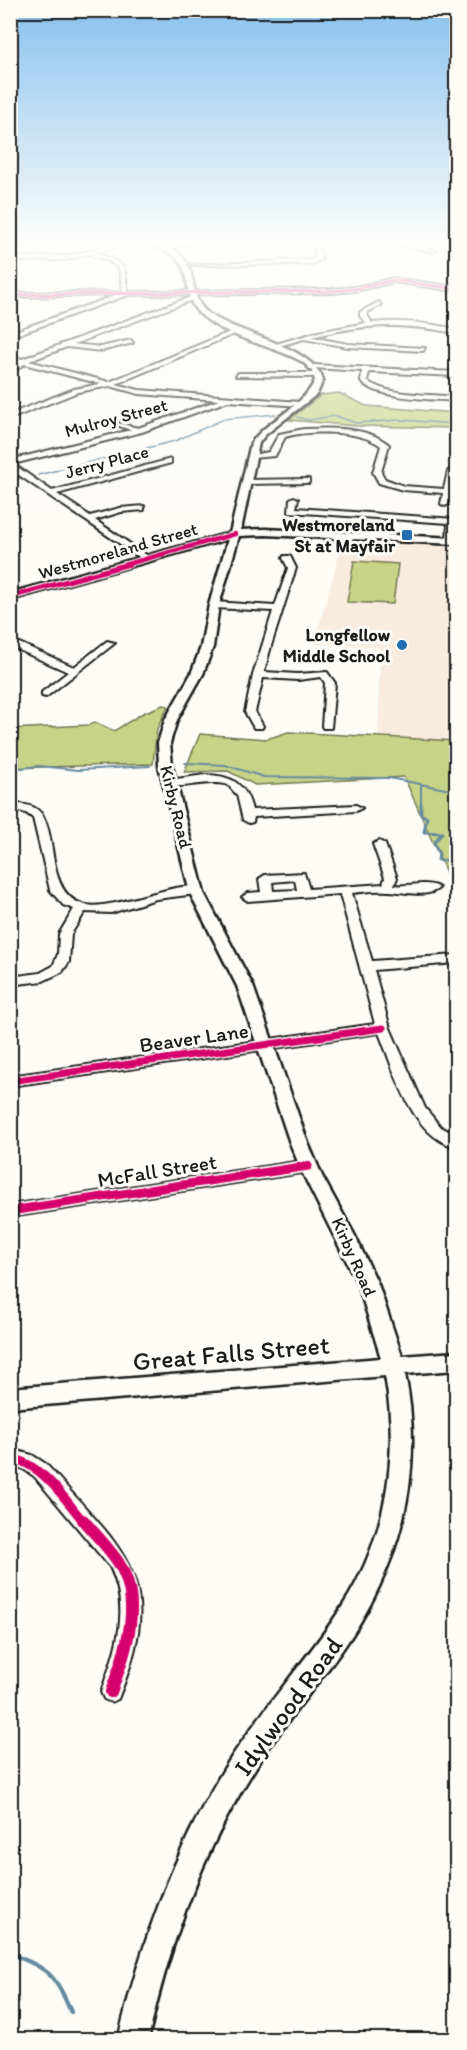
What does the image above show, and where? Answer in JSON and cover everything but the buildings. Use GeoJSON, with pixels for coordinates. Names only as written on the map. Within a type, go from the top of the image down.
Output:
{"type":"FeatureCollection","features":[{"type":"Feature","properties":{"kind":"main road"},"geometry":{"type":"LineString","coordinates":[[246,336],[298,356],[314,367],[319,375]]}},
{"type":"Feature","properties":{"kind":"main road","name":"Kirby Road"},"geometry":{"type":"LineString","coordinates":[[319,375],[317,387],[300,404],[260,435],[252,456],[235,534],[214,605],[202,661],[167,732],[164,756],[196,890],[244,983],[268,1046],[308,1166],[356,1256],[375,1305],[393,1366]]}},
{"type":"Feature","properties":{"kind":"main road","name":"Westmoreland Street"},"geometry":{"type":"LineString","coordinates":[[10,597],[235,534],[260,532],[454,541]]}},
{"type":"Feature","properties":{"kind":"main road","name":"Great Falls Street"},"geometry":{"type":"LineString","coordinates":[[10,1398],[456,1360]]}},
{"type":"Feature","properties":{"kind":"main road","name":"Idylwood Road"},"geometry":{"type":"LineString","coordinates":[[136,2026],[171,1912],[204,1833],[251,1750],[355,1612],[384,1551],[398,1498],[402,1462],[400,1398],[393,1366]]}},
{"type":"Feature","properties":{"kind":"street"},"geometry":{"type":"LineString","coordinates":[[10,372],[18,368],[23,361],[91,336]]}},
{"type":"Feature","properties":{"kind":"street"},"geometry":{"type":"LineString","coordinates":[[10,417],[76,390],[107,385],[228,336]]}},
{"type":"Feature","properties":{"kind":"street"},"geometry":{"type":"LineString","coordinates":[[272,346],[309,336]]}},
{"type":"Feature","properties":{"kind":"street"},"geometry":{"type":"LineString","coordinates":[[304,337],[340,346],[385,345],[423,349]]}},
{"type":"Feature","properties":{"kind":"street"},"geometry":{"type":"LineString","coordinates":[[67,345],[101,349],[131,342]]}},
{"type":"Feature","properties":{"kind":"street"},"geometry":{"type":"LineString","coordinates":[[10,358],[145,393],[300,404]]}},
{"type":"Feature","properties":{"kind":"street"},"geometry":{"type":"LineString","coordinates":[[314,367],[456,374]]}},
{"type":"Feature","properties":{"kind":"street"},"geometry":{"type":"LineString","coordinates":[[366,369],[364,382],[377,390],[456,399]]}},
{"type":"Feature","properties":{"kind":"street"},"geometry":{"type":"LineString","coordinates":[[238,375],[319,375]]}},
{"type":"Feature","properties":{"kind":"street","name":"Mulroy Street"},"geometry":{"type":"LineString","coordinates":[[10,463],[139,430],[227,398]]}},
{"type":"Feature","properties":{"kind":"street"},"geometry":{"type":"LineString","coordinates":[[112,422],[139,430]]}},
{"type":"Feature","properties":{"kind":"street"},"geometry":{"type":"LineString","coordinates":[[252,456],[272,454],[281,437],[295,431],[367,436],[381,440],[385,446],[376,472],[382,481],[400,488],[452,492]]}},
{"type":"Feature","properties":{"kind":"street","name":"Jerry Place"},"geometry":{"type":"LineString","coordinates":[[52,493],[168,461]]}},
{"type":"Feature","properties":{"kind":"street"},"geometry":{"type":"LineString","coordinates":[[10,463],[146,558]]}},
{"type":"Feature","properties":{"kind":"street"},"geometry":{"type":"LineString","coordinates":[[445,504],[452,492],[452,471]]}},
{"type":"Feature","properties":{"kind":"street"},"geometry":{"type":"LineString","coordinates":[[246,482],[306,481]]}},
{"type":"Feature","properties":{"kind":"street"},"geometry":{"type":"LineString","coordinates":[[294,499],[292,510],[452,521],[454,541]]}},
{"type":"Feature","properties":{"kind":"street"},"geometry":{"type":"LineString","coordinates":[[90,519],[120,510],[141,508]]}},
{"type":"Feature","properties":{"kind":"street"},"geometry":{"type":"LineString","coordinates":[[258,726],[250,712],[258,675],[292,568],[286,558]]}},
{"type":"Feature","properties":{"kind":"street"},"geometry":{"type":"LineString","coordinates":[[214,605],[278,609]]}},
{"type":"Feature","properties":{"kind":"street"},"geometry":{"type":"LineString","coordinates":[[10,642],[75,670]]}},
{"type":"Feature","properties":{"kind":"street"},"geometry":{"type":"LineString","coordinates":[[46,694],[110,643]]}},
{"type":"Feature","properties":{"kind":"street"},"geometry":{"type":"LineString","coordinates":[[258,675],[298,677],[324,674],[330,683],[327,726]]}},
{"type":"Feature","properties":{"kind":"street"},"geometry":{"type":"LineString","coordinates":[[169,783],[212,780],[233,783],[241,793],[248,817],[356,808]]}},
{"type":"Feature","properties":{"kind":"street"},"geometry":{"type":"LineString","coordinates":[[10,806],[30,810],[38,817],[56,890],[67,902],[82,908],[107,911],[121,909],[151,897],[196,890]]}},
{"type":"Feature","properties":{"kind":"street"},"geometry":{"type":"LineString","coordinates":[[379,844],[391,878],[387,887]]}},
{"type":"Feature","properties":{"kind":"street"},"geometry":{"type":"LineString","coordinates":[[248,897],[387,887],[403,890],[434,888]]}},
{"type":"Feature","properties":{"kind":"street"},"geometry":{"type":"LineString","coordinates":[[345,890],[383,1028],[424,1119],[436,1131],[456,1142]]}},
{"type":"Feature","properties":{"kind":"street"},"geometry":{"type":"LineString","coordinates":[[10,981],[39,978],[58,967],[64,955],[63,941],[66,931],[82,908]]}},
{"type":"Feature","properties":{"kind":"street"},"geometry":{"type":"LineString","coordinates":[[367,966],[456,959]]}},
{"type":"Feature","properties":{"kind":"street","name":"Beaver Lane"},"geometry":{"type":"LineString","coordinates":[[10,1081],[383,1028]]}},
{"type":"Feature","properties":{"kind":"street","name":"McFall Street"},"geometry":{"type":"LineString","coordinates":[[10,1211],[308,1166]]}},
{"type":"Feature","properties":{"kind":"street"},"geometry":{"type":"LineString","coordinates":[[10,1457],[26,1461],[40,1470],[103,1543],[126,1574],[133,1613],[129,1640],[111,1692]]}},
{"type":"Feature","properties":{"kind":"shaded area","name":"Longfellow Middle School"},"geometry":{"type":"Polygon","coordinates":[[[344,538],[456,543],[456,746],[378,750],[380,647],[314,644],[344,538]]]}},
{"type":"Feature","properties":{"kind":"green space"},"geometry":{"type":"Polygon","coordinates":[[[339,393],[366,406],[456,413],[456,428],[357,426],[289,420],[321,395],[339,393]]]}},
{"type":"Feature","properties":{"kind":"green space"},"geometry":{"type":"Polygon","coordinates":[[[354,561],[398,564],[393,604],[347,602],[354,561]]]}},
{"type":"Feature","properties":{"kind":"green space"},"geometry":{"type":"Polygon","coordinates":[[[163,705],[168,706],[157,729],[153,764],[11,768],[11,729],[89,725],[95,722],[114,731],[143,713],[163,705]]]}},
{"type":"Feature","properties":{"kind":"green space"},"geometry":{"type":"Polygon","coordinates":[[[288,732],[456,741],[456,895],[404,777],[255,785],[228,771],[184,772],[200,734],[267,739],[288,732]]]}},
{"type":"Feature","properties":{"kind":"waterway"},"geometry":{"type":"LineString","coordinates":[[38,475],[175,441],[224,419],[276,414]]}},
{"type":"Feature","properties":{"kind":"waterway"},"geometry":{"type":"LineString","coordinates":[[297,417],[308,420],[336,416],[356,423],[401,420],[456,424]]}},
{"type":"Feature","properties":{"kind":"waterway"},"geometry":{"type":"LineString","coordinates":[[10,481],[21,478]]}},
{"type":"Feature","properties":{"kind":"waterway"},"geometry":{"type":"LineString","coordinates":[[185,763],[225,765],[264,777],[389,778],[456,791]]}},
{"type":"Feature","properties":{"kind":"waterway"},"geometry":{"type":"LineString","coordinates":[[10,769],[39,766],[78,770],[150,766]]}},
{"type":"Feature","properties":{"kind":"waterway"},"geometry":{"type":"LineString","coordinates":[[421,785],[421,815],[427,817],[424,832],[442,833],[434,843],[439,854],[438,860],[444,861],[453,857],[456,859]]}},
{"type":"Feature","properties":{"kind":"waterway"},"geometry":{"type":"LineString","coordinates":[[456,860],[454,867],[456,872]]}},
{"type":"Feature","properties":{"kind":"waterway"},"geometry":{"type":"LineString","coordinates":[[10,1954],[33,1963],[49,1974],[60,1989],[71,2012]]}},
{"type":"Feature","properties":{"kind":"cycle path"},"geometry":{"type":"LineString","coordinates":[[10,597],[235,534]]}},
{"type":"Feature","properties":{"kind":"cycle path"},"geometry":{"type":"LineString","coordinates":[[10,1081],[383,1028]]}},
{"type":"Feature","properties":{"kind":"cycle path"},"geometry":{"type":"LineString","coordinates":[[10,1211],[308,1166]]}},
{"type":"Feature","properties":{"kind":"cycle path"},"geometry":{"type":"LineString","coordinates":[[10,1457],[26,1461],[40,1470],[117,1560],[125,1577],[130,1593],[130,1626],[111,1692]]}},
{"type":"Feature","properties":{"kind":"place","name":"Westmoreland St at Mayfair"},"geometry":{"type":"Point","coordinates":[407,535]}},
{"type":"Feature","properties":{"kind":"place","name":"Longfellow Middle School"},"geometry":{"type":"Point","coordinates":[402,645]}}]}
